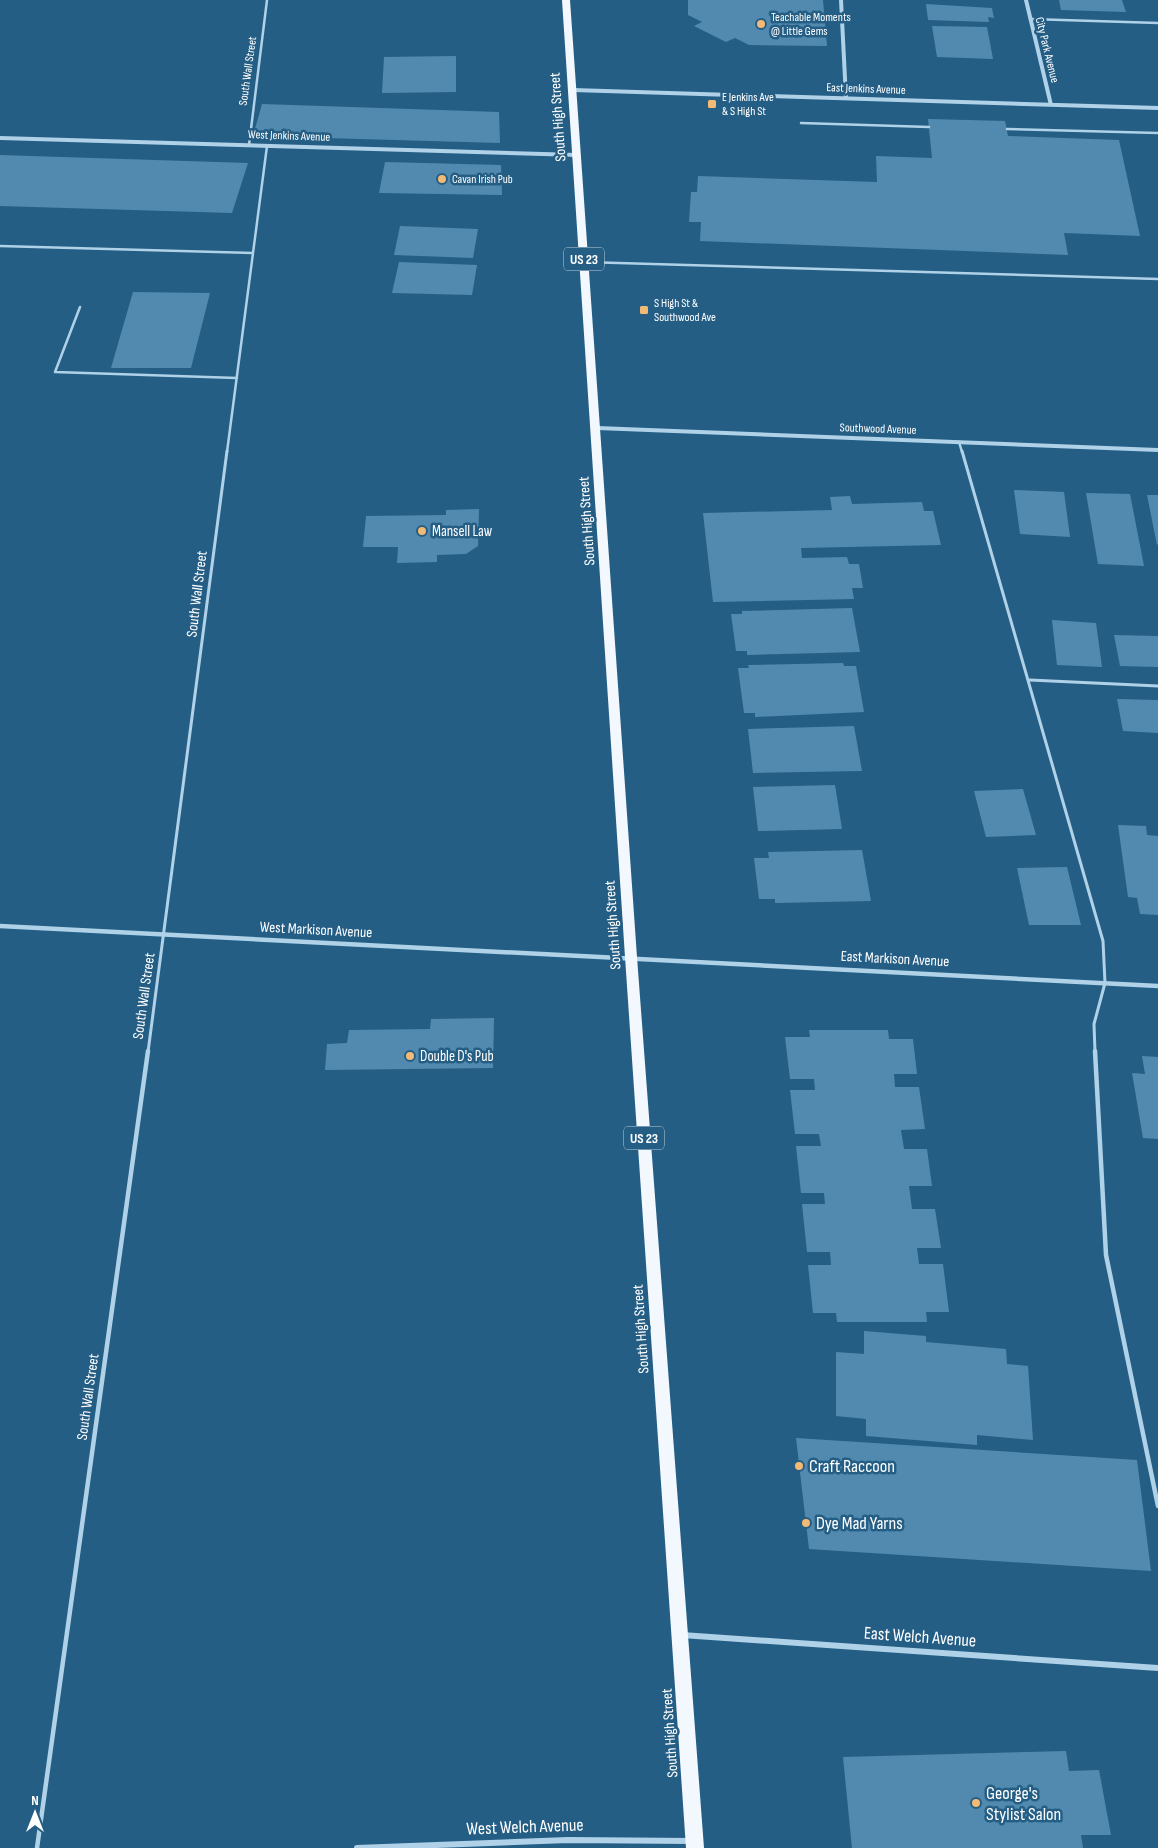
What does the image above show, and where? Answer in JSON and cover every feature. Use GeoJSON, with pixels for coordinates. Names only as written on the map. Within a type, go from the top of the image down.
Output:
{"type":"FeatureCollection","features":[{"type":"Feature","properties":{"kind":"main road","name":"South High Street"},"geometry":{"type":"LineString","coordinates":[[566,0],[597,428],[631,957],[695,1845]]}},
{"type":"Feature","properties":{"kind":"street"},"geometry":{"type":"LineString","coordinates":[[841,0],[846,98]]}},
{"type":"Feature","properties":{"kind":"street","name":"City Park Avenue"},"geometry":{"type":"LineString","coordinates":[[1026,0],[1051,105]]}},
{"type":"Feature","properties":{"kind":"street","name":"East Jenkins Avenue"},"geometry":{"type":"LineString","coordinates":[[573,90],[1158,108]]}},
{"type":"Feature","properties":{"kind":"street","name":"West Jenkins Avenue"},"geometry":{"type":"LineString","coordinates":[[0,138],[577,155]]}},
{"type":"Feature","properties":{"kind":"street","name":"Southwood Avenue"},"geometry":{"type":"LineString","coordinates":[[597,428],[1158,450]]}},
{"type":"Feature","properties":{"kind":"street","name":"West Markison Avenue"},"geometry":{"type":"LineString","coordinates":[[0,926],[631,957]]}},
{"type":"Feature","properties":{"kind":"street","name":"East Markison Avenue"},"geometry":{"type":"LineString","coordinates":[[631,957],[1158,986]]}},
{"type":"Feature","properties":{"kind":"street","name":"East Welch Avenue"},"geometry":{"type":"LineString","coordinates":[[680,1635],[1158,1668]]}},
{"type":"Feature","properties":{"kind":"street","name":"West Welch Avenue"},"geometry":{"type":"LineString","coordinates":[[357,1848],[568,1840],[695,1845]]}},
{"type":"Feature","properties":{"kind":"lane","name":"South Wall Street"},"geometry":{"type":"LineString","coordinates":[[249,145],[267,0]]}},
{"type":"Feature","properties":{"kind":"lane"},"geometry":{"type":"LineString","coordinates":[[1030,20],[1158,23]]}},
{"type":"Feature","properties":{"kind":"lane"},"geometry":{"type":"LineString","coordinates":[[801,123],[929,127]]}},
{"type":"Feature","properties":{"kind":"lane"},"geometry":{"type":"LineString","coordinates":[[1007,129],[1158,133]]}},
{"type":"Feature","properties":{"kind":"lane","name":"South Wall Street"},"geometry":{"type":"LineString","coordinates":[[37,1848],[164,935],[267,146]]}},
{"type":"Feature","properties":{"kind":"lane"},"geometry":{"type":"LineString","coordinates":[[0,246],[253,253]]}},
{"type":"Feature","properties":{"kind":"lane"},"geometry":{"type":"LineString","coordinates":[[584,262],[1158,279]]}},
{"type":"Feature","properties":{"kind":"lane"},"geometry":{"type":"LineString","coordinates":[[80,307],[55,372],[237,378]]}},
{"type":"Feature","properties":{"kind":"lane"},"geometry":{"type":"LineString","coordinates":[[959,442],[1030,680],[1103,941],[1105,983],[1094,1024],[1106,1255],[1158,1506]]}},
{"type":"Feature","properties":{"kind":"lane"},"geometry":{"type":"LineString","coordinates":[[1030,680],[1158,686]]}},
{"type":"Feature","properties":{"kind":"building","name":"Teachable Moments @ Little Gems"},"geometry":{"type":"Polygon","coordinates":[[[688,0],[823,0],[827,46],[749,45],[735,38],[726,42],[694,26],[702,22],[688,15],[688,0]]]}},
{"type":"Feature","properties":{"kind":"building"},"geometry":{"type":"Polygon","coordinates":[[[1059,0],[1122,0],[1126,12],[1061,10],[1059,0]]]}},
{"type":"Feature","properties":{"kind":"building"},"geometry":{"type":"Polygon","coordinates":[[[926,4],[992,8],[994,18],[988,17],[989,22],[928,20],[926,4]]]}},
{"type":"Feature","properties":{"kind":"building"},"geometry":{"type":"Polygon","coordinates":[[[932,26],[987,27],[993,59],[937,57],[932,26]]]}},
{"type":"Feature","properties":{"kind":"building"},"geometry":{"type":"Polygon","coordinates":[[[456,56],[456,92],[382,93],[384,57],[456,56]]]}},
{"type":"Feature","properties":{"kind":"building"},"geometry":{"type":"Polygon","coordinates":[[[262,104],[499,112],[500,143],[253,136],[262,104]]]}},
{"type":"Feature","properties":{"kind":"building"},"geometry":{"type":"Polygon","coordinates":[[[928,119],[1005,121],[1008,136],[1119,140],[1140,236],[1064,233],[1068,255],[700,241],[701,222],[689,222],[691,192],[697,192],[698,176],[877,182],[876,156],[932,158],[928,119]]]}},
{"type":"Feature","properties":{"kind":"building"},"geometry":{"type":"Polygon","coordinates":[[[0,155],[248,163],[232,213],[0,206],[0,155]]]}},
{"type":"Feature","properties":{"kind":"building","name":"Cavan Irish Pub"},"geometry":{"type":"Polygon","coordinates":[[[385,162],[501,165],[502,195],[379,193],[385,162]]]}},
{"type":"Feature","properties":{"kind":"building"},"geometry":{"type":"Polygon","coordinates":[[[400,226],[478,229],[473,258],[394,255],[400,226]]]}},
{"type":"Feature","properties":{"kind":"building"},"geometry":{"type":"Polygon","coordinates":[[[399,262],[477,265],[472,295],[392,293],[399,262]]]}},
{"type":"Feature","properties":{"kind":"building"},"geometry":{"type":"Polygon","coordinates":[[[133,292],[210,293],[191,368],[111,368],[133,292]]]}},
{"type":"Feature","properties":{"kind":"building"},"geometry":{"type":"Polygon","coordinates":[[[1014,490],[1064,492],[1070,537],[1020,534],[1014,490]]]}},
{"type":"Feature","properties":{"kind":"building"},"geometry":{"type":"Polygon","coordinates":[[[1086,493],[1130,494],[1144,566],[1098,564],[1086,493]]]}},
{"type":"Feature","properties":{"kind":"building"},"geometry":{"type":"Polygon","coordinates":[[[1147,495],[1158,495],[1157,545],[1147,495]]]}},
{"type":"Feature","properties":{"kind":"building"},"geometry":{"type":"Polygon","coordinates":[[[850,496],[852,504],[922,502],[924,511],[933,511],[941,545],[801,548],[802,558],[847,557],[849,564],[859,564],[863,588],[852,588],[854,599],[713,602],[703,513],[832,510],[830,497],[850,496]]]}},
{"type":"Feature","properties":{"kind":"building","name":"Mansell Law"},"geometry":{"type":"Polygon","coordinates":[[[479,509],[478,546],[466,554],[437,555],[437,562],[397,563],[398,547],[363,547],[366,516],[446,515],[446,510],[479,509]]]}},
{"type":"Feature","properties":{"kind":"building"},"geometry":{"type":"Polygon","coordinates":[[[852,608],[860,652],[747,655],[747,651],[736,651],[731,614],[742,614],[742,611],[852,608]]]}},
{"type":"Feature","properties":{"kind":"building"},"geometry":{"type":"Polygon","coordinates":[[[1052,620],[1096,623],[1102,667],[1057,665],[1052,620]]]}},
{"type":"Feature","properties":{"kind":"building"},"geometry":{"type":"Polygon","coordinates":[[[1114,635],[1158,636],[1158,667],[1120,666],[1114,635]]]}},
{"type":"Feature","properties":{"kind":"building"},"geometry":{"type":"Polygon","coordinates":[[[843,663],[844,666],[856,666],[864,712],[755,717],[755,713],[744,713],[738,668],[749,668],[748,665],[843,663]]]}},
{"type":"Feature","properties":{"kind":"building"},"geometry":{"type":"Polygon","coordinates":[[[1117,699],[1158,700],[1158,733],[1123,731],[1117,699]]]}},
{"type":"Feature","properties":{"kind":"building"},"geometry":{"type":"Polygon","coordinates":[[[854,726],[862,771],[753,773],[748,729],[854,726]]]}},
{"type":"Feature","properties":{"kind":"building"},"geometry":{"type":"Polygon","coordinates":[[[835,785],[842,829],[758,831],[753,787],[835,785]]]}},
{"type":"Feature","properties":{"kind":"building"},"geometry":{"type":"Polygon","coordinates":[[[1023,789],[1036,835],[986,837],[974,791],[1023,789]]]}},
{"type":"Feature","properties":{"kind":"building"},"geometry":{"type":"Polygon","coordinates":[[[1118,825],[1146,826],[1147,835],[1158,836],[1158,915],[1140,914],[1137,898],[1128,897],[1118,825]]]}},
{"type":"Feature","properties":{"kind":"building"},"geometry":{"type":"Polygon","coordinates":[[[862,850],[871,901],[775,903],[775,899],[759,899],[754,858],[769,858],[768,852],[862,850]]]}},
{"type":"Feature","properties":{"kind":"building"},"geometry":{"type":"Polygon","coordinates":[[[1067,867],[1081,925],[1029,925],[1017,868],[1067,867]]]}},
{"type":"Feature","properties":{"kind":"building","name":"Double D's Pub"},"geometry":{"type":"Polygon","coordinates":[[[494,1018],[493,1068],[325,1070],[327,1044],[347,1043],[349,1030],[430,1029],[431,1019],[494,1018]]]}},
{"type":"Feature","properties":{"kind":"building"},"geometry":{"type":"Polygon","coordinates":[[[809,1030],[888,1030],[889,1039],[913,1039],[917,1074],[894,1074],[895,1087],[919,1087],[925,1129],[901,1130],[904,1149],[927,1149],[932,1186],[909,1186],[912,1209],[935,1209],[941,1248],[917,1248],[919,1264],[943,1264],[949,1312],[926,1312],[927,1322],[837,1322],[836,1313],[813,1313],[808,1265],[831,1265],[830,1252],[807,1252],[802,1204],[825,1204],[824,1193],[801,1193],[796,1146],[821,1146],[819,1134],[795,1134],[790,1090],[815,1090],[814,1079],[790,1079],[785,1037],[810,1037],[809,1030]]]}},
{"type":"Feature","properties":{"kind":"building"},"geometry":{"type":"Polygon","coordinates":[[[1142,1056],[1158,1057],[1158,1139],[1143,1138],[1132,1073],[1145,1074],[1142,1056]]]}},
{"type":"Feature","properties":{"kind":"building"},"geometry":{"type":"Polygon","coordinates":[[[864,1331],[926,1336],[926,1342],[1006,1349],[1007,1364],[1028,1366],[1033,1440],[977,1435],[977,1445],[866,1436],[866,1419],[836,1416],[836,1352],[864,1354],[864,1331]]]}},
{"type":"Feature","properties":{"kind":"building"},"geometry":{"type":"Polygon","coordinates":[[[796,1438],[1137,1460],[1151,1571],[809,1549],[796,1438]]]}},
{"type":"Feature","properties":{"kind":"building","name":"George's Stylist Salon"},"geometry":{"type":"Polygon","coordinates":[[[1066,1751],[1069,1771],[1099,1770],[1111,1835],[1081,1835],[1083,1848],[852,1848],[843,1757],[1066,1751]]]}},
{"type":"Feature","properties":{"kind":"place","name":"Teachable Moments @ Little Gems"},"geometry":{"type":"Point","coordinates":[761,24]}},
{"type":"Feature","properties":{"kind":"place","name":"E Jenkins Ave & S High St"},"geometry":{"type":"Point","coordinates":[712,104]}},
{"type":"Feature","properties":{"kind":"place","name":"Cavan Irish Pub"},"geometry":{"type":"Point","coordinates":[442,179]}},
{"type":"Feature","properties":{"kind":"place","name":"S High St & Southwood Ave"},"geometry":{"type":"Point","coordinates":[644,310]}},
{"type":"Feature","properties":{"kind":"place","name":"Mansell Law"},"geometry":{"type":"Point","coordinates":[422,531]}},
{"type":"Feature","properties":{"kind":"place","name":"Double D's Pub"},"geometry":{"type":"Point","coordinates":[410,1056]}},
{"type":"Feature","properties":{"kind":"place","name":"Craft Raccoon"},"geometry":{"type":"Point","coordinates":[799,1466]}},
{"type":"Feature","properties":{"kind":"place","name":"Dye Mad Yarns"},"geometry":{"type":"Point","coordinates":[806,1523]}},
{"type":"Feature","properties":{"kind":"place","name":"George's Stylist Salon"},"geometry":{"type":"Point","coordinates":[976,1803]}}]}
